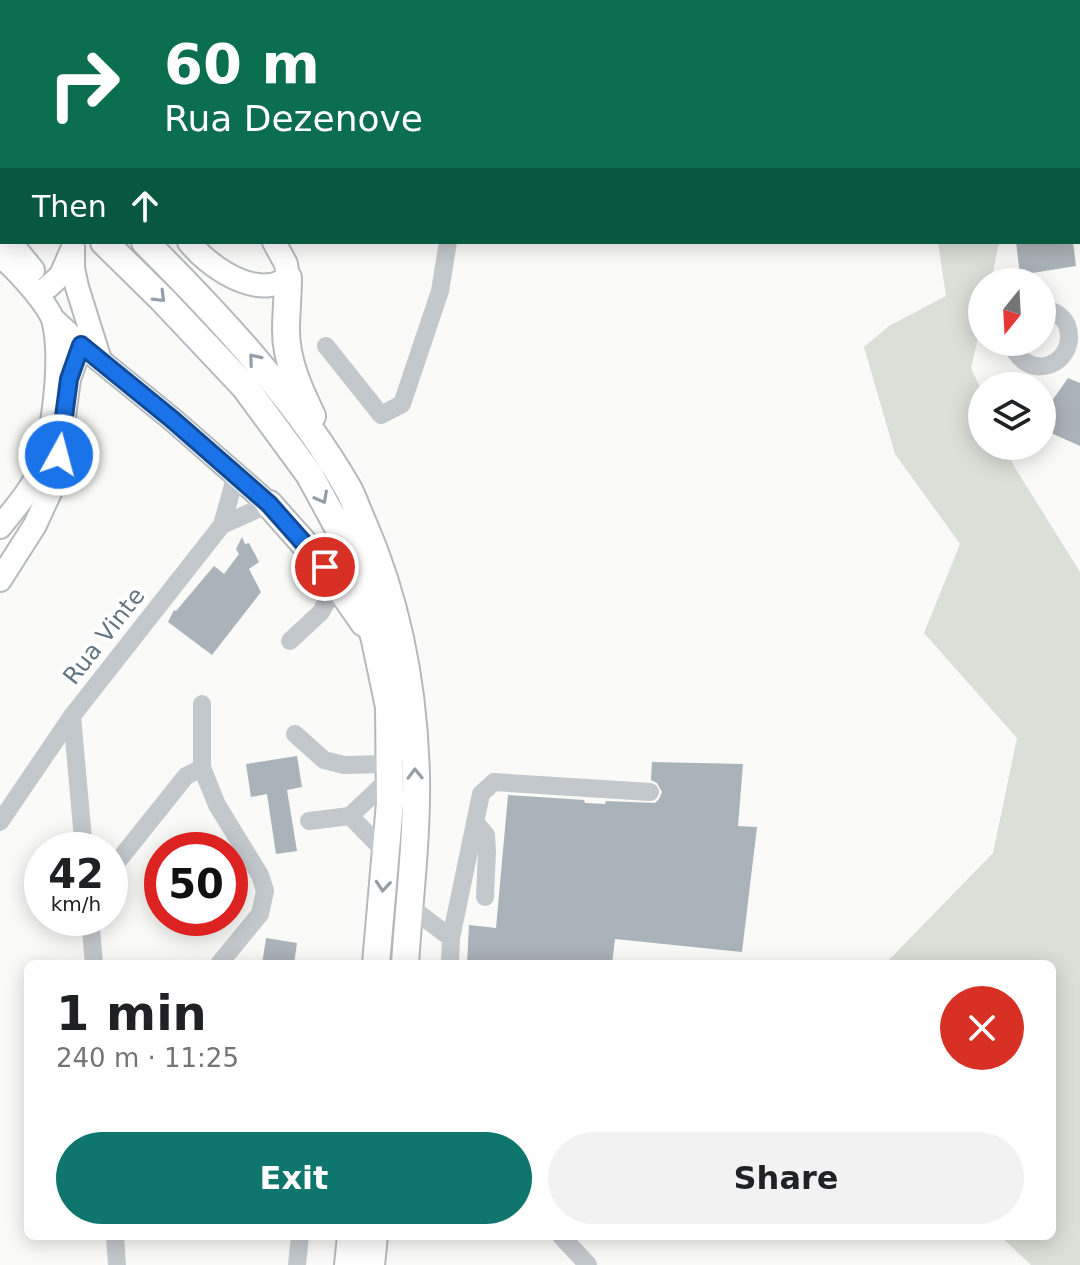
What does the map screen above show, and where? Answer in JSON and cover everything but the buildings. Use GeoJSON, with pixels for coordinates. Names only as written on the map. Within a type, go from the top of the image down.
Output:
{"type":"FeatureCollection","features":[{"type":"Feature","properties":{"kind":"highway"},"geometry":{"type":"LineString","coordinates":[[106,244],[245,387],[309,474],[351,551],[389,707],[390,803],[372,960]]}},
{"type":"Feature","properties":{"kind":"highway"},"geometry":{"type":"LineString","coordinates":[[147,244],[269,377],[313,434],[349,491]]}},
{"type":"Feature","properties":{"kind":"highway"},"geometry":{"type":"LineString","coordinates":[[288,278],[286,333],[294,374],[375,551],[403,653],[412,716],[416,778],[405,960]]}},
{"type":"Feature","properties":{"kind":"highway"},"geometry":{"type":"LineString","coordinates":[[269,504],[325,567],[375,640]]}},
{"type":"Feature","properties":{"kind":"highway"},"geometry":{"type":"LineString","coordinates":[[354,1240],[366,1257]]}},
{"type":"Feature","properties":{"kind":"main road"},"geometry":{"type":"LineString","coordinates":[[0,580],[35,525],[52,488],[69,379],[81,345],[48,287],[12,244]]}},
{"type":"Feature","properties":{"kind":"main road"},"geometry":{"type":"LineString","coordinates":[[191,244],[227,275],[270,285],[288,278],[286,264],[275,244]]}},
{"type":"Feature","properties":{"kind":"main road"},"geometry":{"type":"LineString","coordinates":[[48,287],[61,275],[73,245]]}},
{"type":"Feature","properties":{"kind":"main road"},"geometry":{"type":"LineString","coordinates":[[73,245],[77,287],[100,360]]}},
{"type":"Feature","properties":{"kind":"main road"},"geometry":{"type":"LineString","coordinates":[[0,256],[32,288],[54,320],[81,345],[269,504]]}},
{"type":"Feature","properties":{"kind":"main road"},"geometry":{"type":"LineString","coordinates":[[0,527],[28,492],[40,469],[55,405],[57,352],[54,320]]}},
{"type":"Feature","properties":{"kind":"street"},"geometry":{"type":"LineString","coordinates":[[434,244],[440,291]]}},
{"type":"Feature","properties":{"kind":"street"},"geometry":{"type":"LineString","coordinates":[[326,346],[381,415],[402,404],[440,291],[448,244]]}},
{"type":"Feature","properties":{"kind":"street"},"geometry":{"type":"LineString","coordinates":[[1063,319],[1080,308]]}},
{"type":"Feature","properties":{"kind":"street"},"geometry":{"type":"LineString","coordinates":[[1018,356],[1039,367],[1057,362],[1064,355],[1070,337],[1068,327],[1056,313]]}},
{"type":"Feature","properties":{"kind":"street"},"geometry":{"type":"LineString","coordinates":[[222,525],[236,475]]}},
{"type":"Feature","properties":{"kind":"street","name":"Rua Vinte"},"geometry":{"type":"LineString","coordinates":[[0,822],[72,716],[222,525],[269,504]]}},
{"type":"Feature","properties":{"kind":"street"},"geometry":{"type":"LineString","coordinates":[[290,641],[321,612],[336,584]]}},
{"type":"Feature","properties":{"kind":"street"},"geometry":{"type":"LineString","coordinates":[[202,704],[202,768],[217,805],[260,875],[265,891],[260,914],[222,960]]}},
{"type":"Feature","properties":{"kind":"street"},"geometry":{"type":"LineString","coordinates":[[72,716],[82,832]]}},
{"type":"Feature","properties":{"kind":"street"},"geometry":{"type":"LineString","coordinates":[[295,734],[324,760],[390,771]]}},
{"type":"Feature","properties":{"kind":"street"},"geometry":{"type":"LineString","coordinates":[[128,848],[186,776],[202,768]]}},
{"type":"Feature","properties":{"kind":"street"},"geometry":{"type":"LineString","coordinates":[[309,821],[350,816],[390,771]]}},
{"type":"Feature","properties":{"kind":"street"},"geometry":{"type":"LineString","coordinates":[[450,960],[451,938],[481,794],[494,782],[650,792]]}},
{"type":"Feature","properties":{"kind":"street"},"geometry":{"type":"LineString","coordinates":[[350,816],[386,853]]}},
{"type":"Feature","properties":{"kind":"street"},"geometry":{"type":"LineString","coordinates":[[475,822],[486,835],[485,897]]}},
{"type":"Feature","properties":{"kind":"street"},"geometry":{"type":"LineString","coordinates":[[409,906],[451,938]]}},
{"type":"Feature","properties":{"kind":"street"},"geometry":{"type":"LineString","coordinates":[[92,936],[94,960]]}},
{"type":"Feature","properties":{"kind":"street"},"geometry":{"type":"LineString","coordinates":[[115,1240],[117,1265]]}},
{"type":"Feature","properties":{"kind":"street"},"geometry":{"type":"LineString","coordinates":[[297,1265],[300,1240]]}},
{"type":"Feature","properties":{"kind":"street"},"geometry":{"type":"LineString","coordinates":[[366,1257],[383,1240]]}},
{"type":"Feature","properties":{"kind":"street"},"geometry":{"type":"LineString","coordinates":[[565,1240],[588,1265]]}},
{"type":"Feature","properties":{"kind":"shaded area"},"geometry":{"type":"Polygon","coordinates":[[[938,244],[999,244],[994,268],[968,268],[968,356],[974,356],[973,372],[968,372],[968,460],[1011,460],[1080,572],[1080,1265],[1031,1265],[1004,1240],[1056,1240],[1056,960],[889,960],[993,853],[1017,738],[924,633],[960,544],[895,454],[864,347],[889,326],[946,296],[938,244]]]}},
{"type":"Feature","properties":{"kind":"route"},"geometry":{"type":"LineString","coordinates":[[59,455],[69,379],[81,345],[269,504],[325,567]]}}]}
